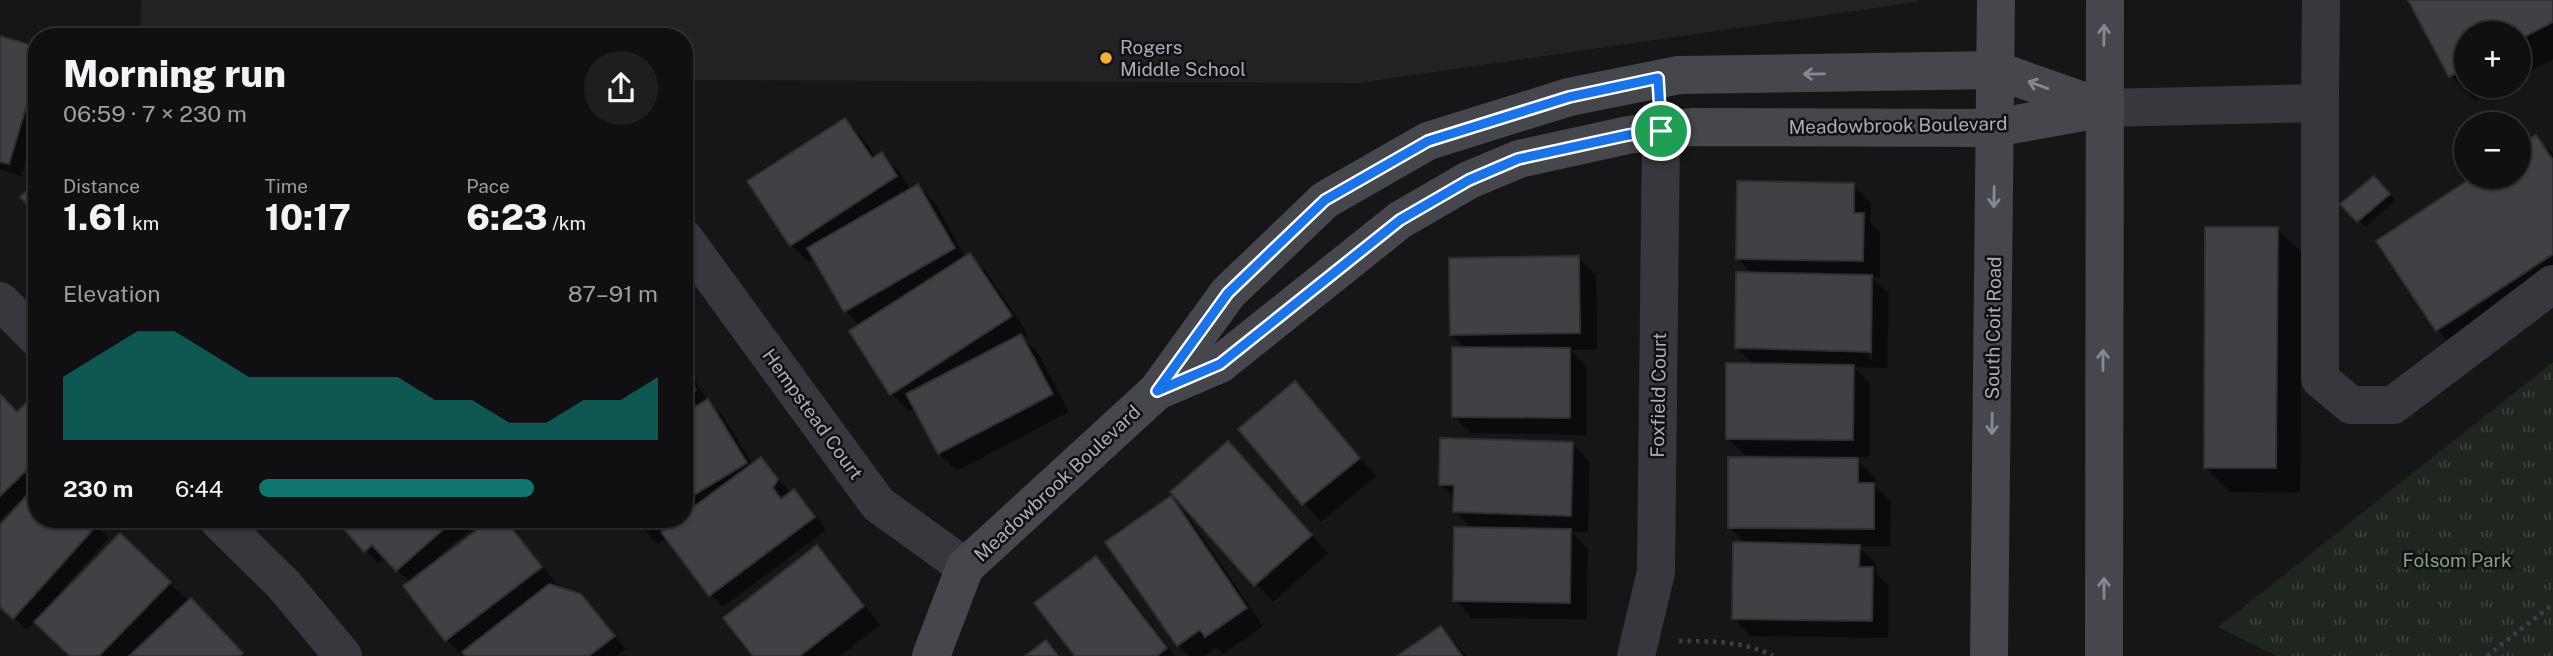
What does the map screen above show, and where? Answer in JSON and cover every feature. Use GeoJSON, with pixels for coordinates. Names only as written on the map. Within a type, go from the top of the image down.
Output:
{"type":"FeatureCollection","features":[{"type":"Feature","properties":{"kind":"street","name":"South Coit Road"},"geometry":{"type":"LineString","coordinates":[[1989,656],[1996,0]]}},
{"type":"Feature","properties":{"kind":"street"},"geometry":{"type":"LineString","coordinates":[[2104,656],[2105,0]]}},
{"type":"Feature","properties":{"kind":"street"},"geometry":{"type":"LineString","coordinates":[[2321,0],[2320,379],[2351,405],[2393,405],[2553,284]]}},
{"type":"Feature","properties":{"kind":"street","name":"Meadowbrook Boulevard"},"geometry":{"type":"LineString","coordinates":[[931,656],[965,568],[1157,391],[1228,293],[1325,200],[1428,141],[1569,97],[1678,75],[1995,70],[2103,108]]}},
{"type":"Feature","properties":{"kind":"street"},"geometry":{"type":"LineString","coordinates":[[1658,78],[1661,131]]}},
{"type":"Feature","properties":{"kind":"street"},"geometry":{"type":"LineString","coordinates":[[2103,108],[2320,103]]}},
{"type":"Feature","properties":{"kind":"street","name":"Meadowbrook Boulevard"},"geometry":{"type":"LineString","coordinates":[[1157,391],[1220,364],[1400,220],[1469,180],[1518,159],[1628,135],[1691,127],[1994,128],[2103,108]]}},
{"type":"Feature","properties":{"kind":"street","name":"Foxfield Court"},"geometry":{"type":"LineString","coordinates":[[1638,648],[1656,572],[1661,131]]}},
{"type":"Feature","properties":{"kind":"street","name":"Hempstead Court"},"geometry":{"type":"LineString","coordinates":[[693,250],[878,504],[965,568]]}},
{"type":"Feature","properties":{"kind":"street"},"geometry":{"type":"LineString","coordinates":[[0,301],[28,329]]}},
{"type":"Feature","properties":{"kind":"street"},"geometry":{"type":"LineString","coordinates":[[226,528],[284,585],[343,656]]}},
{"type":"Feature","properties":{"kind":"path"},"geometry":{"type":"LineString","coordinates":[[2487,656],[2553,604]]}},
{"type":"Feature","properties":{"kind":"path"},"geometry":{"type":"LineString","coordinates":[[1638,648],[1719,642],[1759,649],[1773,656]]}},
{"type":"Feature","properties":{"kind":"shaded area","name":"Rogers Middle School"},"geometry":{"type":"Polygon","coordinates":[[[141,0],[1917,0],[1358,83],[693,80],[693,28],[140,28],[141,0]]]}},
{"type":"Feature","properties":{"kind":"green space","name":"Folsom Park"},"geometry":{"type":"Polygon","coordinates":[[[2553,362],[2553,656],[2277,656],[2218,627],[2553,362]]]}},
{"type":"Feature","properties":{"kind":"building"},"geometry":{"type":"Polygon","coordinates":[[[2408,0],[2553,0],[2553,22],[2531,33],[2531,21],[2454,21],[2454,74],[2449,77],[2408,0]]]}},
{"type":"Feature","properties":{"kind":"building"},"geometry":{"type":"Polygon","coordinates":[[[0,36],[28,44],[28,101],[9,164],[0,162],[0,36]]]}},
{"type":"Feature","properties":{"kind":"building"},"geometry":{"type":"Polygon","coordinates":[[[845,118],[872,158],[882,152],[897,176],[790,246],[747,181],[845,118]]]}},
{"type":"Feature","properties":{"kind":"building"},"geometry":{"type":"Polygon","coordinates":[[[2536,135],[2553,160],[2553,254],[2436,331],[2376,241],[2455,189],[2531,189],[2531,138],[2536,135]]]}},
{"type":"Feature","properties":{"kind":"building"},"geometry":{"type":"Polygon","coordinates":[[[2374,176],[2390,194],[2357,222],[2340,204],[2374,176]]]}},
{"type":"Feature","properties":{"kind":"building"},"geometry":{"type":"Polygon","coordinates":[[[1737,181],[1854,183],[1854,213],[1864,213],[1863,261],[1736,259],[1737,181]]]}},
{"type":"Feature","properties":{"kind":"building"},"geometry":{"type":"Polygon","coordinates":[[[918,184],[955,248],[844,312],[807,248],[918,184]]]}},
{"type":"Feature","properties":{"kind":"building"},"geometry":{"type":"Polygon","coordinates":[[[28,189],[28,205],[20,197],[28,189]]]}},
{"type":"Feature","properties":{"kind":"building"},"geometry":{"type":"Polygon","coordinates":[[[2205,227],[2278,227],[2276,468],[2204,468],[2205,227]]]}},
{"type":"Feature","properties":{"kind":"building"},"geometry":{"type":"Polygon","coordinates":[[[970,253],[1012,316],[890,395],[849,331],[970,253]]]}},
{"type":"Feature","properties":{"kind":"building"},"geometry":{"type":"Polygon","coordinates":[[[1579,256],[1580,333],[1450,335],[1449,258],[1579,256]]]}},
{"type":"Feature","properties":{"kind":"building"},"geometry":{"type":"Polygon","coordinates":[[[1736,272],[1872,275],[1871,352],[1735,348],[1736,272]]]}},
{"type":"Feature","properties":{"kind":"building"},"geometry":{"type":"Polygon","coordinates":[[[1021,334],[1053,394],[938,454],[906,394],[1021,334]]]}},
{"type":"Feature","properties":{"kind":"building"},"geometry":{"type":"Polygon","coordinates":[[[1452,347],[1570,348],[1570,418],[1452,417],[1452,347]]]}},
{"type":"Feature","properties":{"kind":"building"},"geometry":{"type":"Polygon","coordinates":[[[1726,363],[1854,365],[1853,440],[1726,439],[1726,363]]]}},
{"type":"Feature","properties":{"kind":"building"},"geometry":{"type":"Polygon","coordinates":[[[1295,381],[1360,458],[1302,505],[1238,429],[1295,381]]]}},
{"type":"Feature","properties":{"kind":"building"},"geometry":{"type":"Polygon","coordinates":[[[0,394],[17,412],[28,401],[28,469],[0,496],[0,394]]]}},
{"type":"Feature","properties":{"kind":"building"},"geometry":{"type":"Polygon","coordinates":[[[708,399],[747,463],[693,496],[693,408],[708,399]]]}},
{"type":"Feature","properties":{"kind":"building"},"geometry":{"type":"Polygon","coordinates":[[[1440,438],[1573,442],[1571,516],[1453,512],[1454,485],[1439,485],[1440,438]]]}},
{"type":"Feature","properties":{"kind":"building"},"geometry":{"type":"Polygon","coordinates":[[[1228,441],[1312,535],[1254,586],[1170,492],[1228,441]]]}},
{"type":"Feature","properties":{"kind":"building"},"geometry":{"type":"Polygon","coordinates":[[[761,457],[778,479],[773,488],[781,499],[794,489],[815,517],[709,596],[661,532],[666,528],[693,528],[693,507],[761,457]]]}},
{"type":"Feature","properties":{"kind":"building"},"geometry":{"type":"Polygon","coordinates":[[[1728,457],[1858,458],[1858,483],[1874,483],[1874,529],[1728,528],[1728,457]]]}},
{"type":"Feature","properties":{"kind":"building"},"geometry":{"type":"Polygon","coordinates":[[[28,494],[28,528],[94,528],[13,619],[0,607],[0,525],[28,494]]]}},
{"type":"Feature","properties":{"kind":"building"},"geometry":{"type":"Polygon","coordinates":[[[1171,496],[1247,608],[1205,637],[1200,630],[1177,646],[1105,542],[1171,496]]]}},
{"type":"Feature","properties":{"kind":"building"},"geometry":{"type":"Polygon","coordinates":[[[1454,527],[1571,529],[1570,603],[1453,601],[1454,527]]]}},
{"type":"Feature","properties":{"kind":"building"},"geometry":{"type":"Polygon","coordinates":[[[343,528],[445,528],[396,571],[372,545],[364,552],[343,528]]]}},
{"type":"Feature","properties":{"kind":"building"},"geometry":{"type":"Polygon","coordinates":[[[479,528],[511,528],[542,567],[445,641],[403,586],[479,528]]]}},
{"type":"Feature","properties":{"kind":"building"},"geometry":{"type":"Polygon","coordinates":[[[120,533],[171,582],[99,656],[70,656],[34,622],[120,533]]]}},
{"type":"Feature","properties":{"kind":"building"},"geometry":{"type":"Polygon","coordinates":[[[1733,542],[1860,545],[1859,567],[1873,567],[1872,621],[1732,619],[1733,542]]]}},
{"type":"Feature","properties":{"kind":"building"},"geometry":{"type":"Polygon","coordinates":[[[817,545],[864,606],[800,656],[753,656],[723,618],[817,545]]]}},
{"type":"Feature","properties":{"kind":"building"},"geometry":{"type":"Polygon","coordinates":[[[1096,556],[1167,648],[1157,656],[1075,656],[1034,603],[1096,556]]]}},
{"type":"Feature","properties":{"kind":"building"},"geometry":{"type":"Polygon","coordinates":[[[549,584],[581,594],[615,636],[589,656],[465,656],[462,652],[549,584]]]}},
{"type":"Feature","properties":{"kind":"building"},"geometry":{"type":"Polygon","coordinates":[[[191,598],[243,653],[240,656],[129,656],[191,598]]]}},
{"type":"Feature","properties":{"kind":"building"},"geometry":{"type":"Polygon","coordinates":[[[1441,626],[1462,656],[1397,656],[1441,626]]]}},
{"type":"Feature","properties":{"kind":"building"},"geometry":{"type":"Polygon","coordinates":[[[1046,640],[1058,656],[1025,656],[1046,640]]]}},
{"type":"Feature","properties":{"kind":"place","name":"Rogers Middle School"},"geometry":{"type":"Point","coordinates":[1106,58]}},
{"type":"Feature","properties":{"kind":"route"},"geometry":{"type":"LineString","coordinates":[[1658,78],[1661,131],[1628,135],[1518,159],[1469,180],[1400,220],[1220,364],[1157,391],[1228,293],[1325,200],[1428,141],[1569,97],[1658,78]]}}]}
